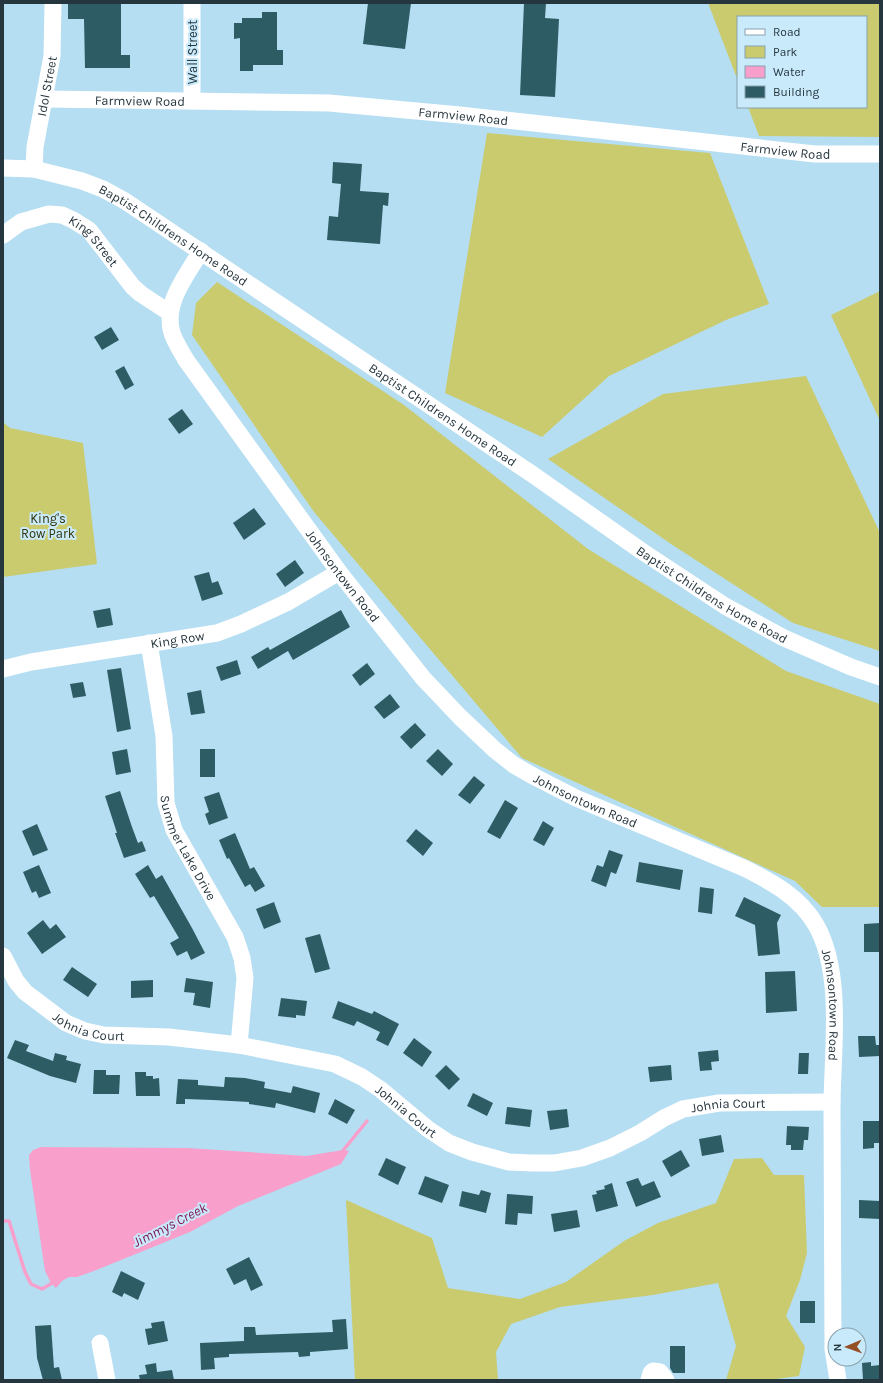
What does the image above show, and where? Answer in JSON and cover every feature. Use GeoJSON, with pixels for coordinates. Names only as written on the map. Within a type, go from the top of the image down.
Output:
{"type":"FeatureCollection","features":[{"type":"Feature","properties":{"kind":"street","name":"Idol Street"},"geometry":{"type":"LineString","coordinates":[[34,169],[35,147],[52,56],[53,3]]}},
{"type":"Feature","properties":{"kind":"street","name":"Wall Street"},"geometry":{"type":"LineString","coordinates":[[192,3],[192,101]]}},
{"type":"Feature","properties":{"kind":"street","name":"Farmview Road"},"geometry":{"type":"LineString","coordinates":[[45,99],[329,103],[460,115],[815,154],[880,154]]}},
{"type":"Feature","properties":{"kind":"street","name":"Baptist Childrens Home Road"},"geometry":{"type":"LineString","coordinates":[[3,168],[34,169],[82,181],[103,189],[125,201],[532,474],[643,552],[725,606],[784,638],[880,677]]}},
{"type":"Feature","properties":{"kind":"street","name":"King Street"},"geometry":{"type":"LineString","coordinates":[[3,235],[21,222],[49,214],[62,215],[73,220],[89,230],[133,287],[141,294],[170,312]]}},
{"type":"Feature","properties":{"kind":"street","name":"Johnsontown Road"},"geometry":{"type":"LineString","coordinates":[[201,251],[180,287],[171,306],[170,312],[172,333],[186,360],[338,572],[423,678],[460,717],[495,750],[534,778],[576,798],[744,868],[789,894],[804,908],[816,925],[825,946],[831,968],[834,1001],[832,1102],[833,1349],[838,1380]]}},
{"type":"Feature","properties":{"kind":"street","name":"King Row"},"geometry":{"type":"LineString","coordinates":[[3,669],[31,662],[217,633],[288,602],[338,572]]}},
{"type":"Feature","properties":{"kind":"street","name":"Summer Lake Drive"},"geometry":{"type":"LineString","coordinates":[[149,643],[164,736],[165,792],[169,815],[174,830],[235,937],[242,958],[245,978],[238,1045]]}},
{"type":"Feature","properties":{"kind":"street","name":"Johnia Court"},"geometry":{"type":"LineString","coordinates":[[3,956],[16,981],[25,992],[66,1024],[85,1031],[104,1035],[169,1037],[238,1045],[335,1064],[362,1077],[380,1089],[428,1129],[448,1143],[472,1152],[509,1162],[554,1163],[582,1158],[610,1148],[683,1109],[701,1105],[719,1103],[832,1102]]}},
{"type":"Feature","properties":{"kind":"street"},"geometry":{"type":"LineString","coordinates":[[100,1343],[107,1380]]}},
{"type":"Feature","properties":{"kind":"street"},"geometry":{"type":"LineString","coordinates":[[649,1380],[653,1371],[660,1372],[666,1380]]}},
{"type":"Feature","properties":{"kind":"green space"},"geometry":{"type":"Polygon","coordinates":[[[708,3],[880,3],[880,137],[759,136],[748,108],[867,108],[867,16],[737,16],[737,78],[708,3]]]}},
{"type":"Feature","properties":{"kind":"green space"},"geometry":{"type":"Polygon","coordinates":[[[487,133],[710,153],[769,304],[726,320],[609,376],[542,437],[445,393],[487,133]]]}},
{"type":"Feature","properties":{"kind":"green space"},"geometry":{"type":"Polygon","coordinates":[[[217,282],[404,405],[588,549],[786,671],[880,704],[880,907],[822,907],[795,881],[522,758],[314,512],[192,335],[196,303],[217,282]]]}},
{"type":"Feature","properties":{"kind":"green space"},"geometry":{"type":"Polygon","coordinates":[[[880,291],[880,421],[831,315],[880,291]]]}},
{"type":"Feature","properties":{"kind":"green space"},"geometry":{"type":"Polygon","coordinates":[[[806,376],[880,533],[880,651],[793,623],[671,544],[548,459],[663,394],[806,376]]]}},
{"type":"Feature","properties":{"kind":"green space","name":"King's Row Park"},"geometry":{"type":"Polygon","coordinates":[[[3,422],[10,428],[83,443],[97,564],[3,577],[3,422]]]}},
{"type":"Feature","properties":{"kind":"green space"},"geometry":{"type":"Polygon","coordinates":[[[762,1158],[774,1175],[804,1175],[807,1253],[800,1280],[786,1316],[805,1347],[799,1376],[769,1380],[726,1380],[736,1346],[718,1283],[653,1295],[560,1307],[511,1324],[496,1352],[498,1380],[355,1380],[346,1200],[432,1238],[448,1288],[520,1299],[566,1282],[624,1241],[658,1223],[716,1203],[734,1159],[762,1158]]]}},
{"type":"Feature","properties":{"kind":"water"},"geometry":{"type":"Polygon","coordinates":[[[41,1147],[188,1148],[306,1156],[343,1150],[349,1151],[341,1164],[238,1206],[190,1232],[94,1271],[77,1277],[69,1277],[62,1281],[56,1288],[51,1283],[45,1271],[30,1170],[29,1155],[33,1150],[41,1147]]]}},
{"type":"Feature","properties":{"kind":"building"},"geometry":{"type":"Polygon","coordinates":[[[68,3],[121,3],[121,55],[130,55],[130,68],[85,68],[84,19],[68,19],[68,3]]]}},
{"type":"Feature","properties":{"kind":"building"},"geometry":{"type":"Polygon","coordinates":[[[368,3],[411,3],[405,49],[363,44],[368,3]]]}},
{"type":"Feature","properties":{"kind":"building"},"geometry":{"type":"Polygon","coordinates":[[[524,3],[546,3],[545,18],[559,19],[555,97],[520,95],[524,3]]]}},
{"type":"Feature","properties":{"kind":"building"},"geometry":{"type":"Polygon","coordinates":[[[262,12],[277,12],[277,50],[283,50],[283,65],[253,65],[253,71],[240,71],[240,38],[234,39],[234,23],[242,23],[242,18],[262,18],[262,12]]]}},
{"type":"Feature","properties":{"kind":"building"},"geometry":{"type":"Polygon","coordinates":[[[333,162],[362,164],[360,191],[389,193],[388,206],[383,205],[380,244],[327,240],[329,216],[338,217],[341,184],[332,183],[333,162]]]}},
{"type":"Feature","properties":{"kind":"building"},"geometry":{"type":"Polygon","coordinates":[[[111,327],[119,340],[102,350],[94,337],[111,327]]]}},
{"type":"Feature","properties":{"kind":"building"},"geometry":{"type":"Polygon","coordinates":[[[124,366],[134,385],[125,390],[115,371],[124,366]]]}},
{"type":"Feature","properties":{"kind":"building"},"geometry":{"type":"Polygon","coordinates":[[[182,409],[193,424],[179,434],[168,419],[182,409]]]}},
{"type":"Feature","properties":{"kind":"building"},"geometry":{"type":"Polygon","coordinates":[[[254,508],[266,524],[244,540],[233,523],[254,508]]]}},
{"type":"Feature","properties":{"kind":"building"},"geometry":{"type":"Polygon","coordinates":[[[295,560],[304,573],[285,587],[276,574],[295,560]]]}},
{"type":"Feature","properties":{"kind":"building"},"geometry":{"type":"Polygon","coordinates":[[[209,572],[212,583],[218,581],[223,594],[202,601],[194,576],[209,572]]]}},
{"type":"Feature","properties":{"kind":"building"},"geometry":{"type":"Polygon","coordinates":[[[110,608],[113,625],[97,628],[93,611],[110,608]]]}},
{"type":"Feature","properties":{"kind":"building"},"geometry":{"type":"Polygon","coordinates":[[[341,610],[350,627],[293,660],[288,651],[258,669],[251,657],[268,647],[270,650],[341,610]]]}},
{"type":"Feature","properties":{"kind":"building"},"geometry":{"type":"Polygon","coordinates":[[[237,660],[241,674],[221,681],[216,667],[237,660]]]}},
{"type":"Feature","properties":{"kind":"building"},"geometry":{"type":"Polygon","coordinates":[[[367,663],[375,674],[360,686],[352,675],[367,663]]]}},
{"type":"Feature","properties":{"kind":"building"},"geometry":{"type":"Polygon","coordinates":[[[121,668],[131,729],[117,732],[107,670],[121,668]]]}},
{"type":"Feature","properties":{"kind":"building"},"geometry":{"type":"Polygon","coordinates":[[[83,682],[86,696],[73,698],[70,684],[83,682]]]}},
{"type":"Feature","properties":{"kind":"building"},"geometry":{"type":"Polygon","coordinates":[[[201,690],[205,713],[191,715],[187,693],[201,690]]]}},
{"type":"Feature","properties":{"kind":"building"},"geometry":{"type":"Polygon","coordinates":[[[390,694],[400,707],[384,719],[374,707],[390,694]]]}},
{"type":"Feature","properties":{"kind":"building"},"geometry":{"type":"Polygon","coordinates":[[[415,723],[426,735],[411,749],[400,737],[415,723]]]}},
{"type":"Feature","properties":{"kind":"building"},"geometry":{"type":"Polygon","coordinates":[[[127,749],[131,772],[116,775],[112,752],[127,749]]]}},
{"type":"Feature","properties":{"kind":"building"},"geometry":{"type":"Polygon","coordinates":[[[200,749],[215,749],[215,777],[200,777],[200,749]]]}},
{"type":"Feature","properties":{"kind":"building"},"geometry":{"type":"Polygon","coordinates":[[[438,749],[453,764],[442,776],[426,761],[438,749]]]}},
{"type":"Feature","properties":{"kind":"building"},"geometry":{"type":"Polygon","coordinates":[[[474,776],[485,785],[470,804],[458,795],[474,776]]]}},
{"type":"Feature","properties":{"kind":"building"},"geometry":{"type":"Polygon","coordinates":[[[120,791],[138,843],[142,841],[146,851],[124,858],[115,833],[117,833],[105,796],[120,791]]]}},
{"type":"Feature","properties":{"kind":"building"},"geometry":{"type":"Polygon","coordinates":[[[219,792],[228,818],[209,825],[205,814],[209,812],[204,797],[219,792]]]}},
{"type":"Feature","properties":{"kind":"building"},"geometry":{"type":"Polygon","coordinates":[[[505,800],[518,808],[500,839],[487,832],[505,800]]]}},
{"type":"Feature","properties":{"kind":"building"},"geometry":{"type":"Polygon","coordinates":[[[543,821],[554,828],[544,846],[533,840],[543,821]]]}},
{"type":"Feature","properties":{"kind":"building"},"geometry":{"type":"Polygon","coordinates":[[[37,824],[48,850],[33,856],[22,831],[37,824]]]}},
{"type":"Feature","properties":{"kind":"building"},"geometry":{"type":"Polygon","coordinates":[[[416,829],[433,843],[423,856],[406,841],[416,829]]]}},
{"type":"Feature","properties":{"kind":"building"},"geometry":{"type":"Polygon","coordinates":[[[235,833],[250,869],[254,867],[265,886],[255,892],[250,884],[245,887],[229,858],[227,859],[219,840],[235,833]]]}},
{"type":"Feature","properties":{"kind":"building"},"geometry":{"type":"Polygon","coordinates":[[[609,850],[623,855],[616,874],[611,872],[606,887],[591,881],[597,865],[603,867],[609,850]]]}},
{"type":"Feature","properties":{"kind":"building"},"geometry":{"type":"Polygon","coordinates":[[[639,862],[683,870],[680,890],[636,882],[639,862]]]}},
{"type":"Feature","properties":{"kind":"building"},"geometry":{"type":"Polygon","coordinates":[[[39,865],[51,893],[39,898],[36,891],[32,893],[23,872],[39,865]]]}},
{"type":"Feature","properties":{"kind":"building"},"geometry":{"type":"Polygon","coordinates":[[[148,865],[156,879],[162,875],[205,953],[191,960],[187,951],[177,956],[170,943],[179,938],[154,896],[150,898],[135,874],[148,865]]]}},
{"type":"Feature","properties":{"kind":"building"},"geometry":{"type":"Polygon","coordinates":[[[700,887],[714,889],[712,914],[698,912],[700,887]]]}},
{"type":"Feature","properties":{"kind":"building"},"geometry":{"type":"Polygon","coordinates":[[[744,897],[781,915],[777,923],[780,954],[758,956],[755,925],[735,916],[744,897]]]}},
{"type":"Feature","properties":{"kind":"building"},"geometry":{"type":"Polygon","coordinates":[[[274,902],[281,922],[264,929],[256,909],[274,902]]]}},
{"type":"Feature","properties":{"kind":"building"},"geometry":{"type":"Polygon","coordinates":[[[43,920],[50,929],[56,924],[66,937],[42,954],[27,933],[43,920]]]}},
{"type":"Feature","properties":{"kind":"building"},"geometry":{"type":"Polygon","coordinates":[[[880,923],[880,952],[864,952],[864,924],[880,923]]]}},
{"type":"Feature","properties":{"kind":"building"},"geometry":{"type":"Polygon","coordinates":[[[320,934],[330,969],[315,973],[305,938],[320,934]]]}},
{"type":"Feature","properties":{"kind":"building"},"geometry":{"type":"Polygon","coordinates":[[[72,967],[97,984],[88,997],[63,980],[72,967]]]}},
{"type":"Feature","properties":{"kind":"building"},"geometry":{"type":"Polygon","coordinates":[[[795,971],[797,1011],[766,1013],[765,972],[795,971]]]}},
{"type":"Feature","properties":{"kind":"building"},"geometry":{"type":"Polygon","coordinates":[[[186,978],[213,982],[210,1008],[193,1005],[195,993],[184,992],[186,978]]]}},
{"type":"Feature","properties":{"kind":"building"},"geometry":{"type":"Polygon","coordinates":[[[153,980],[153,997],[131,998],[131,981],[153,980]]]}},
{"type":"Feature","properties":{"kind":"building"},"geometry":{"type":"Polygon","coordinates":[[[281,998],[307,1001],[305,1016],[296,1015],[296,1018],[278,1016],[281,998]]]}},
{"type":"Feature","properties":{"kind":"building"},"geometry":{"type":"Polygon","coordinates":[[[338,1001],[372,1014],[374,1011],[399,1024],[388,1046],[376,1040],[380,1032],[357,1021],[354,1026],[332,1018],[338,1001]]]}},
{"type":"Feature","properties":{"kind":"building"},"geometry":{"type":"Polygon","coordinates":[[[858,1036],[875,1036],[876,1045],[880,1045],[880,1056],[859,1057],[858,1036]]]}},
{"type":"Feature","properties":{"kind":"building"},"geometry":{"type":"Polygon","coordinates":[[[414,1038],[432,1052],[422,1067],[403,1053],[414,1038]]]}},
{"type":"Feature","properties":{"kind":"building"},"geometry":{"type":"Polygon","coordinates":[[[15,1040],[29,1045],[26,1051],[53,1061],[55,1053],[67,1056],[66,1060],[81,1064],[76,1083],[50,1076],[7,1058],[15,1040]]]}},
{"type":"Feature","properties":{"kind":"building"},"geometry":{"type":"Polygon","coordinates":[[[718,1050],[719,1061],[711,1062],[712,1070],[700,1071],[698,1052],[718,1050]]]}},
{"type":"Feature","properties":{"kind":"building"},"geometry":{"type":"Polygon","coordinates":[[[799,1053],[809,1053],[808,1074],[798,1074],[799,1053]]]}},
{"type":"Feature","properties":{"kind":"building"},"geometry":{"type":"Polygon","coordinates":[[[446,1065],[460,1079],[449,1090],[435,1076],[446,1065]]]}},
{"type":"Feature","properties":{"kind":"building"},"geometry":{"type":"Polygon","coordinates":[[[671,1065],[672,1080],[650,1082],[648,1067],[671,1065]]]}},
{"type":"Feature","properties":{"kind":"building"},"geometry":{"type":"Polygon","coordinates":[[[94,1070],[106,1070],[106,1075],[120,1075],[119,1094],[93,1094],[94,1070]]]}},
{"type":"Feature","properties":{"kind":"building"},"geometry":{"type":"Polygon","coordinates":[[[135,1072],[146,1072],[146,1076],[153,1076],[153,1079],[159,1078],[160,1096],[136,1096],[135,1072]]]}},
{"type":"Feature","properties":{"kind":"building"},"geometry":{"type":"Polygon","coordinates":[[[225,1077],[245,1078],[265,1082],[264,1088],[291,1093],[293,1086],[320,1093],[315,1113],[276,1103],[275,1108],[249,1104],[249,1102],[213,1100],[185,1099],[185,1104],[176,1104],[178,1079],[198,1080],[198,1085],[224,1087],[225,1077]]]}},
{"type":"Feature","properties":{"kind":"building"},"geometry":{"type":"Polygon","coordinates":[[[473,1093],[493,1103],[487,1116],[467,1106],[473,1093]]]}},
{"type":"Feature","properties":{"kind":"building"},"geometry":{"type":"Polygon","coordinates":[[[335,1099],[355,1110],[347,1124],[328,1114],[335,1099]]]}},
{"type":"Feature","properties":{"kind":"building"},"geometry":{"type":"Polygon","coordinates":[[[507,1107],[532,1110],[530,1127],[505,1124],[507,1107]]]}},
{"type":"Feature","properties":{"kind":"building"},"geometry":{"type":"Polygon","coordinates":[[[567,1109],[569,1127],[550,1130],[547,1111],[567,1109]]]}},
{"type":"Feature","properties":{"kind":"building"},"geometry":{"type":"Polygon","coordinates":[[[863,1121],[880,1121],[880,1143],[874,1143],[874,1148],[863,1149],[863,1121]]]}},
{"type":"Feature","properties":{"kind":"building"},"geometry":{"type":"Polygon","coordinates":[[[787,1126],[809,1127],[808,1140],[804,1140],[803,1150],[791,1150],[791,1145],[786,1145],[787,1126]]]}},
{"type":"Feature","properties":{"kind":"building"},"geometry":{"type":"Polygon","coordinates":[[[721,1135],[724,1152],[702,1156],[699,1139],[721,1135]]]}},
{"type":"Feature","properties":{"kind":"building"},"geometry":{"type":"Polygon","coordinates":[[[681,1150],[690,1166],[671,1177],[662,1161],[681,1150]]]}},
{"type":"Feature","properties":{"kind":"building"},"geometry":{"type":"Polygon","coordinates":[[[386,1158],[406,1167],[398,1185],[378,1175],[386,1158]]]}},
{"type":"Feature","properties":{"kind":"building"},"geometry":{"type":"Polygon","coordinates":[[[425,1176],[449,1185],[442,1203],[418,1194],[425,1176]]]}},
{"type":"Feature","properties":{"kind":"building"},"geometry":{"type":"Polygon","coordinates":[[[638,1178],[642,1186],[654,1181],[661,1197],[636,1207],[626,1182],[638,1178]]]}},
{"type":"Feature","properties":{"kind":"building"},"geometry":{"type":"Polygon","coordinates":[[[612,1183],[618,1206],[596,1212],[592,1195],[597,1194],[596,1191],[605,1189],[604,1186],[612,1183]]]}},
{"type":"Feature","properties":{"kind":"building"},"geometry":{"type":"Polygon","coordinates":[[[481,1190],[491,1193],[486,1213],[459,1206],[462,1191],[479,1195],[481,1190]]]}},
{"type":"Feature","properties":{"kind":"building"},"geometry":{"type":"Polygon","coordinates":[[[507,1194],[533,1196],[532,1214],[518,1213],[517,1225],[505,1224],[507,1194]]]}},
{"type":"Feature","properties":{"kind":"building"},"geometry":{"type":"Polygon","coordinates":[[[859,1200],[880,1201],[880,1219],[859,1218],[859,1200]]]}},
{"type":"Feature","properties":{"kind":"building"},"geometry":{"type":"Polygon","coordinates":[[[577,1210],[580,1227],[554,1232],[551,1214],[577,1210]]]}},
{"type":"Feature","properties":{"kind":"building"},"geometry":{"type":"Polygon","coordinates":[[[249,1257],[263,1285],[251,1291],[246,1279],[234,1285],[226,1269],[249,1257]]]}},
{"type":"Feature","properties":{"kind":"building"},"geometry":{"type":"Polygon","coordinates":[[[121,1271],[145,1283],[138,1300],[124,1293],[122,1297],[112,1292],[121,1271]]]}},
{"type":"Feature","properties":{"kind":"building"},"geometry":{"type":"Polygon","coordinates":[[[800,1301],[815,1301],[815,1323],[800,1323],[800,1301]]]}},
{"type":"Feature","properties":{"kind":"building"},"geometry":{"type":"Polygon","coordinates":[[[346,1319],[348,1349],[310,1352],[310,1356],[299,1357],[298,1352],[229,1354],[229,1357],[214,1358],[215,1369],[201,1370],[200,1343],[244,1341],[244,1327],[255,1327],[256,1335],[333,1332],[332,1320],[346,1319]]]}},
{"type":"Feature","properties":{"kind":"building"},"geometry":{"type":"Polygon","coordinates":[[[164,1321],[168,1341],[148,1345],[145,1329],[152,1328],[151,1323],[164,1321]]]}},
{"type":"Feature","properties":{"kind":"building"},"geometry":{"type":"Polygon","coordinates":[[[51,1325],[54,1368],[59,1367],[62,1380],[43,1380],[37,1358],[35,1326],[51,1325]]]}},
{"type":"Feature","properties":{"kind":"building"},"geometry":{"type":"Polygon","coordinates":[[[670,1346],[685,1346],[685,1373],[673,1373],[670,1368],[670,1346]]]}},
{"type":"Feature","properties":{"kind":"building"},"geometry":{"type":"Polygon","coordinates":[[[867,1362],[871,1362],[871,1366],[880,1365],[880,1380],[863,1380],[862,1367],[867,1367],[867,1362]]]}},
{"type":"Feature","properties":{"kind":"building"},"geometry":{"type":"Polygon","coordinates":[[[156,1363],[157,1372],[172,1370],[174,1380],[140,1380],[139,1375],[147,1374],[145,1365],[156,1363]]]}},
{"type":"Feature","properties":{"kind":"waterway","name":"Jimmys Creek"},"geometry":{"type":"LineString","coordinates":[[341,1153],[367,1121]]}},
{"type":"Feature","properties":{"kind":"waterway","name":"Jimmys Creek"},"geometry":{"type":"LineString","coordinates":[[3,1221],[9,1221],[25,1272],[31,1284],[42,1289],[54,1282]]}}]}
